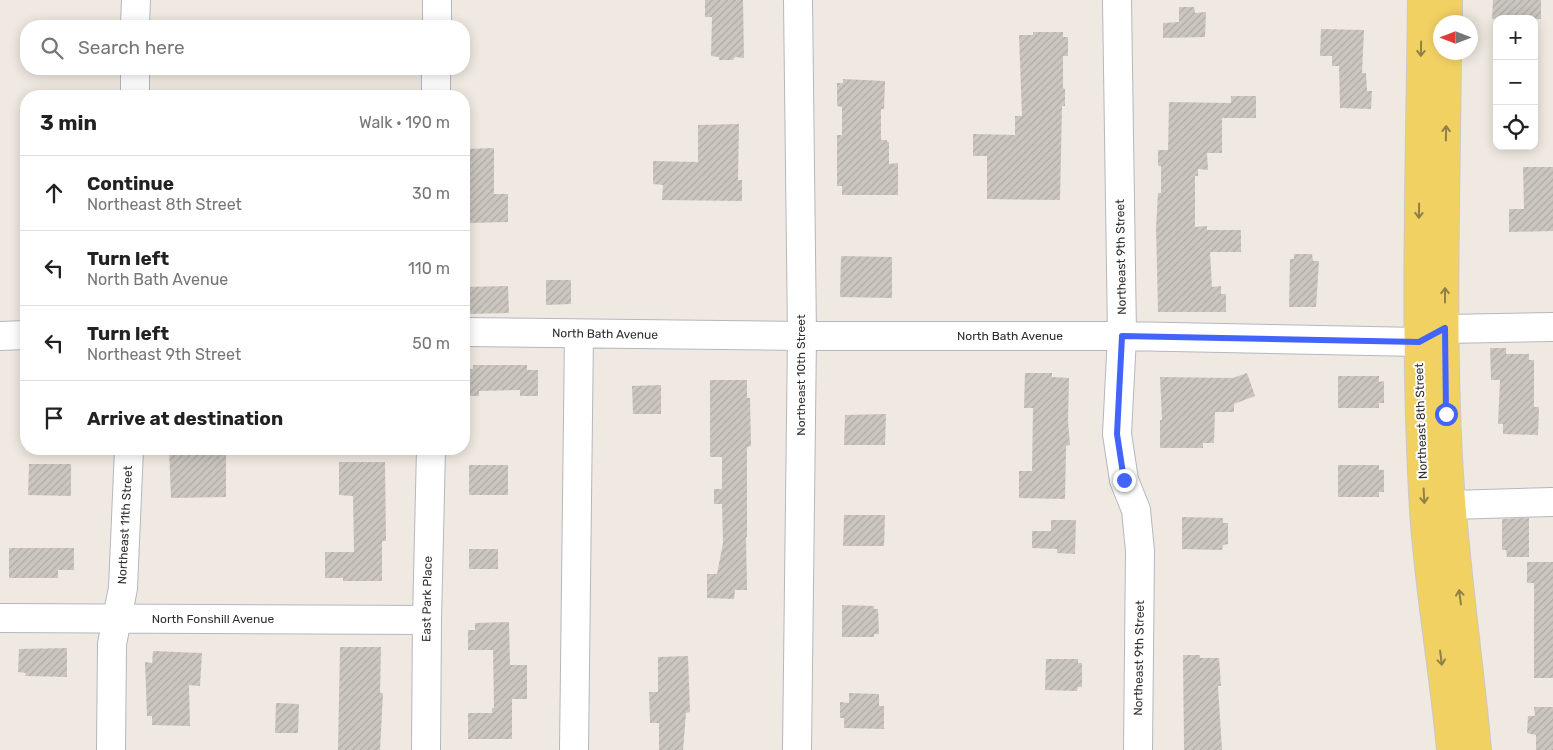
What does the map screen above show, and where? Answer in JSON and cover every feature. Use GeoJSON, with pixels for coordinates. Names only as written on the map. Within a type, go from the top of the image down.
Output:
{"type":"FeatureCollection","features":[{"type":"Feature","properties":{"kind":"main road","name":"Northeast 8th Street"},"geometry":{"type":"LineString","coordinates":[[1422,0],[1418,296],[1420,410],[1424,511],[1451,750]]}},
{"type":"Feature","properties":{"kind":"main road"},"geometry":{"type":"LineString","coordinates":[[1448,0],[1448,15]]}},
{"type":"Feature","properties":{"kind":"main road","name":"Northeast 8th Street"},"geometry":{"type":"LineString","coordinates":[[1447,60],[1446,414],[1451,505],[1477,750]]}},
{"type":"Feature","properties":{"kind":"street"},"geometry":{"type":"LineString","coordinates":[[135,20],[136,0]]}},
{"type":"Feature","properties":{"kind":"street"},"geometry":{"type":"LineString","coordinates":[[437,0],[437,20]]}},
{"type":"Feature","properties":{"kind":"street","name":"Northeast 10th Street"},"geometry":{"type":"LineString","coordinates":[[797,750],[802,336],[798,0]]}},
{"type":"Feature","properties":{"kind":"street","name":"Northeast 9th Street"},"geometry":{"type":"LineString","coordinates":[[1117,0],[1122,336],[1117,434],[1124,480],[1136,510],[1140,551],[1138,750]]}},
{"type":"Feature","properties":{"kind":"street"},"geometry":{"type":"LineString","coordinates":[[135,75],[135,90]]}},
{"type":"Feature","properties":{"kind":"street"},"geometry":{"type":"LineString","coordinates":[[436,75],[436,90]]}},
{"type":"Feature","properties":{"kind":"street","name":"North Bath Avenue"},"geometry":{"type":"LineString","coordinates":[[470,332],[802,336],[1122,336],[1419,342],[1445,328],[1553,327]]}},
{"type":"Feature","properties":{"kind":"street"},"geometry":{"type":"LineString","coordinates":[[574,750],[579,334]]}},
{"type":"Feature","properties":{"kind":"street"},"geometry":{"type":"LineString","coordinates":[[0,336],[20,335]]}},
{"type":"Feature","properties":{"kind":"street","name":"Northeast 11th Street"},"geometry":{"type":"LineString","coordinates":[[111,750],[112,644],[123,588],[129,455]]}},
{"type":"Feature","properties":{"kind":"street","name":"East Park Place"},"geometry":{"type":"LineString","coordinates":[[426,750],[426,620],[431,455]]}},
{"type":"Feature","properties":{"kind":"street"},"geometry":{"type":"LineString","coordinates":[[1451,505],[1553,502]]}},
{"type":"Feature","properties":{"kind":"street","name":"North Fonshill Avenue"},"geometry":{"type":"LineString","coordinates":[[0,618],[426,620]]}},
{"type":"Feature","properties":{"kind":"building"},"geometry":{"type":"Polygon","coordinates":[[[705,0],[743,0],[744,58],[735,57],[733,60],[719,60],[719,57],[711,56],[712,17],[705,17],[705,0]]]}},
{"type":"Feature","properties":{"kind":"building"},"geometry":{"type":"Polygon","coordinates":[[[1493,0],[1541,0],[1541,19],[1538,19],[1538,15],[1493,15],[1492,19],[1493,0]]]}},
{"type":"Feature","properties":{"kind":"building"},"geometry":{"type":"Polygon","coordinates":[[[1179,7],[1194,7],[1195,13],[1206,12],[1205,37],[1163,38],[1163,23],[1179,22],[1179,7]]]}},
{"type":"Feature","properties":{"kind":"building"},"geometry":{"type":"Polygon","coordinates":[[[1321,29],[1364,30],[1362,73],[1366,73],[1367,91],[1372,91],[1371,109],[1340,108],[1339,66],[1332,66],[1332,56],[1320,56],[1321,29]]]}},
{"type":"Feature","properties":{"kind":"building"},"geometry":{"type":"Polygon","coordinates":[[[1033,32],[1063,32],[1063,37],[1068,37],[1068,56],[1063,56],[1065,106],[1062,106],[1060,200],[987,199],[987,156],[973,156],[973,134],[1015,135],[1015,116],[1022,116],[1019,35],[1033,35],[1033,32]]]}},
{"type":"Feature","properties":{"kind":"building"},"geometry":{"type":"Polygon","coordinates":[[[843,79],[885,81],[884,109],[881,109],[881,140],[889,142],[889,164],[898,163],[898,195],[842,195],[842,186],[837,186],[837,135],[842,135],[842,107],[837,106],[837,83],[843,83],[843,79]]]}},
{"type":"Feature","properties":{"kind":"building"},"geometry":{"type":"Polygon","coordinates":[[[1231,96],[1256,96],[1256,118],[1222,118],[1222,153],[1207,153],[1208,170],[1198,169],[1198,176],[1195,176],[1195,227],[1207,226],[1207,230],[1241,230],[1241,252],[1210,252],[1212,287],[1221,286],[1221,294],[1226,294],[1226,312],[1158,312],[1156,227],[1158,193],[1161,193],[1161,166],[1158,166],[1158,150],[1168,150],[1169,102],[1231,103],[1231,96]]]}},
{"type":"Feature","properties":{"kind":"building"},"geometry":{"type":"Polygon","coordinates":[[[739,124],[738,180],[742,180],[742,201],[662,200],[663,185],[653,184],[653,161],[698,162],[698,125],[739,124]]]}},
{"type":"Feature","properties":{"kind":"building"},"geometry":{"type":"Polygon","coordinates":[[[494,148],[494,194],[508,194],[508,222],[470,223],[470,149],[494,148]]]}},
{"type":"Feature","properties":{"kind":"building"},"geometry":{"type":"Polygon","coordinates":[[[1523,167],[1553,167],[1553,231],[1509,232],[1509,209],[1524,209],[1523,167]]]}},
{"type":"Feature","properties":{"kind":"building"},"geometry":{"type":"Polygon","coordinates":[[[1294,254],[1312,254],[1313,261],[1319,261],[1316,307],[1289,307],[1290,259],[1294,259],[1294,254]]]}},
{"type":"Feature","properties":{"kind":"building"},"geometry":{"type":"Polygon","coordinates":[[[841,256],[892,257],[892,298],[840,297],[841,256]]]}},
{"type":"Feature","properties":{"kind":"building"},"geometry":{"type":"Polygon","coordinates":[[[546,280],[571,280],[571,304],[546,305],[546,280]]]}},
{"type":"Feature","properties":{"kind":"building"},"geometry":{"type":"Polygon","coordinates":[[[508,286],[509,313],[470,314],[470,287],[508,286]]]}},
{"type":"Feature","properties":{"kind":"building"},"geometry":{"type":"Polygon","coordinates":[[[1490,348],[1506,348],[1506,354],[1529,354],[1529,360],[1534,360],[1534,407],[1539,407],[1538,435],[1503,434],[1503,424],[1498,424],[1500,380],[1491,380],[1490,348]]]}},
{"type":"Feature","properties":{"kind":"building"},"geometry":{"type":"Polygon","coordinates":[[[473,365],[527,365],[527,370],[538,370],[538,396],[520,396],[520,390],[479,391],[479,396],[470,396],[470,369],[473,369],[473,365]]]}},
{"type":"Feature","properties":{"kind":"building"},"geometry":{"type":"Polygon","coordinates":[[[1025,373],[1052,373],[1052,377],[1069,378],[1068,421],[1070,445],[1066,446],[1065,499],[1019,498],[1019,471],[1032,471],[1033,408],[1024,408],[1025,373]]]}},
{"type":"Feature","properties":{"kind":"building"},"geometry":{"type":"Polygon","coordinates":[[[1247,373],[1255,396],[1234,404],[1234,412],[1215,412],[1214,443],[1203,443],[1203,448],[1160,448],[1160,420],[1162,420],[1160,377],[1233,378],[1247,373]]]}},
{"type":"Feature","properties":{"kind":"building"},"geometry":{"type":"Polygon","coordinates":[[[1338,376],[1379,376],[1379,382],[1384,381],[1384,403],[1379,403],[1379,408],[1338,408],[1338,376]]]}},
{"type":"Feature","properties":{"kind":"building"},"geometry":{"type":"Polygon","coordinates":[[[710,380],[747,380],[747,398],[750,398],[751,446],[747,447],[747,590],[735,590],[734,599],[707,598],[707,574],[717,574],[723,543],[722,504],[714,504],[714,489],[722,489],[722,457],[710,457],[710,380]]]}},
{"type":"Feature","properties":{"kind":"building"},"geometry":{"type":"Polygon","coordinates":[[[661,385],[661,414],[633,414],[632,386],[661,385]]]}},
{"type":"Feature","properties":{"kind":"building"},"geometry":{"type":"Polygon","coordinates":[[[886,414],[885,445],[844,445],[845,415],[886,414]]]}},
{"type":"Feature","properties":{"kind":"building"},"geometry":{"type":"Polygon","coordinates":[[[169,455],[226,455],[226,497],[171,498],[169,455]]]}},
{"type":"Feature","properties":{"kind":"building"},"geometry":{"type":"Polygon","coordinates":[[[339,462],[385,462],[386,541],[382,541],[382,581],[343,581],[343,578],[325,578],[325,552],[354,552],[353,496],[339,495],[339,462]]]}},
{"type":"Feature","properties":{"kind":"building"},"geometry":{"type":"Polygon","coordinates":[[[29,464],[71,464],[71,496],[28,495],[29,464]]]}},
{"type":"Feature","properties":{"kind":"building"},"geometry":{"type":"Polygon","coordinates":[[[469,465],[508,465],[508,495],[469,495],[469,465]]]}},
{"type":"Feature","properties":{"kind":"building"},"geometry":{"type":"Polygon","coordinates":[[[1338,465],[1379,465],[1379,470],[1384,470],[1384,492],[1379,492],[1379,497],[1338,497],[1338,465]]]}},
{"type":"Feature","properties":{"kind":"building"},"geometry":{"type":"Polygon","coordinates":[[[844,515],[885,515],[884,546],[843,546],[844,515]]]}},
{"type":"Feature","properties":{"kind":"building"},"geometry":{"type":"Polygon","coordinates":[[[1182,517],[1223,518],[1223,523],[1228,523],[1228,544],[1223,545],[1222,550],[1182,549],[1182,517]]]}},
{"type":"Feature","properties":{"kind":"building"},"geometry":{"type":"Polygon","coordinates":[[[1529,518],[1529,557],[1507,557],[1506,550],[1502,550],[1502,519],[1529,518]]]}},
{"type":"Feature","properties":{"kind":"building"},"geometry":{"type":"Polygon","coordinates":[[[1051,520],[1076,520],[1075,554],[1057,553],[1057,549],[1032,548],[1032,531],[1051,531],[1051,520]]]}},
{"type":"Feature","properties":{"kind":"building"},"geometry":{"type":"Polygon","coordinates":[[[9,548],[74,548],[74,570],[58,570],[58,578],[9,578],[9,548]]]}},
{"type":"Feature","properties":{"kind":"building"},"geometry":{"type":"Polygon","coordinates":[[[469,549],[498,549],[498,569],[469,569],[469,549]]]}},
{"type":"Feature","properties":{"kind":"building"},"geometry":{"type":"Polygon","coordinates":[[[1527,562],[1553,562],[1553,678],[1534,678],[1534,583],[1527,583],[1527,562]]]}},
{"type":"Feature","properties":{"kind":"building"},"geometry":{"type":"Polygon","coordinates":[[[842,605],[874,606],[874,609],[878,609],[879,634],[874,634],[874,637],[842,637],[842,605]]]}},
{"type":"Feature","properties":{"kind":"building"},"geometry":{"type":"Polygon","coordinates":[[[509,622],[510,665],[527,665],[527,699],[512,699],[512,739],[468,739],[468,713],[492,713],[492,708],[494,708],[493,650],[468,650],[468,630],[475,630],[475,623],[509,622]]]}},
{"type":"Feature","properties":{"kind":"building"},"geometry":{"type":"Polygon","coordinates":[[[340,647],[381,647],[380,693],[383,693],[380,750],[338,750],[340,647]]]}},
{"type":"Feature","properties":{"kind":"building"},"geometry":{"type":"Polygon","coordinates":[[[67,648],[67,677],[25,676],[26,673],[18,672],[19,649],[67,648]]]}},
{"type":"Feature","properties":{"kind":"building"},"geometry":{"type":"Polygon","coordinates":[[[153,651],[202,653],[200,686],[189,685],[190,726],[152,725],[152,716],[147,716],[145,662],[152,663],[153,651]]]}},
{"type":"Feature","properties":{"kind":"building"},"geometry":{"type":"Polygon","coordinates":[[[1183,655],[1200,655],[1200,658],[1219,658],[1221,686],[1218,686],[1222,750],[1184,750],[1183,655]]]}},
{"type":"Feature","properties":{"kind":"building"},"geometry":{"type":"Polygon","coordinates":[[[688,656],[690,712],[686,713],[683,750],[659,750],[659,723],[650,723],[649,692],[658,692],[658,657],[688,656]]]}},
{"type":"Feature","properties":{"kind":"building"},"geometry":{"type":"Polygon","coordinates":[[[1046,659],[1078,659],[1078,663],[1082,663],[1082,687],[1078,687],[1077,691],[1045,690],[1046,659]]]}},
{"type":"Feature","properties":{"kind":"building"},"geometry":{"type":"Polygon","coordinates":[[[849,693],[879,694],[879,706],[884,706],[884,729],[844,728],[844,718],[840,718],[840,702],[849,703],[849,693]]]}},
{"type":"Feature","properties":{"kind":"building"},"geometry":{"type":"Polygon","coordinates":[[[276,703],[299,704],[298,733],[275,733],[276,703]]]}},
{"type":"Feature","properties":{"kind":"building"},"geometry":{"type":"Polygon","coordinates":[[[1534,707],[1553,707],[1553,750],[1536,750],[1536,735],[1527,733],[1528,716],[1535,716],[1534,707]]]}},
{"type":"Feature","properties":{"kind":"route"},"geometry":{"type":"LineString","coordinates":[[1124,480],[1117,434],[1122,336],[1419,342],[1445,328],[1446,414]]}}]}
